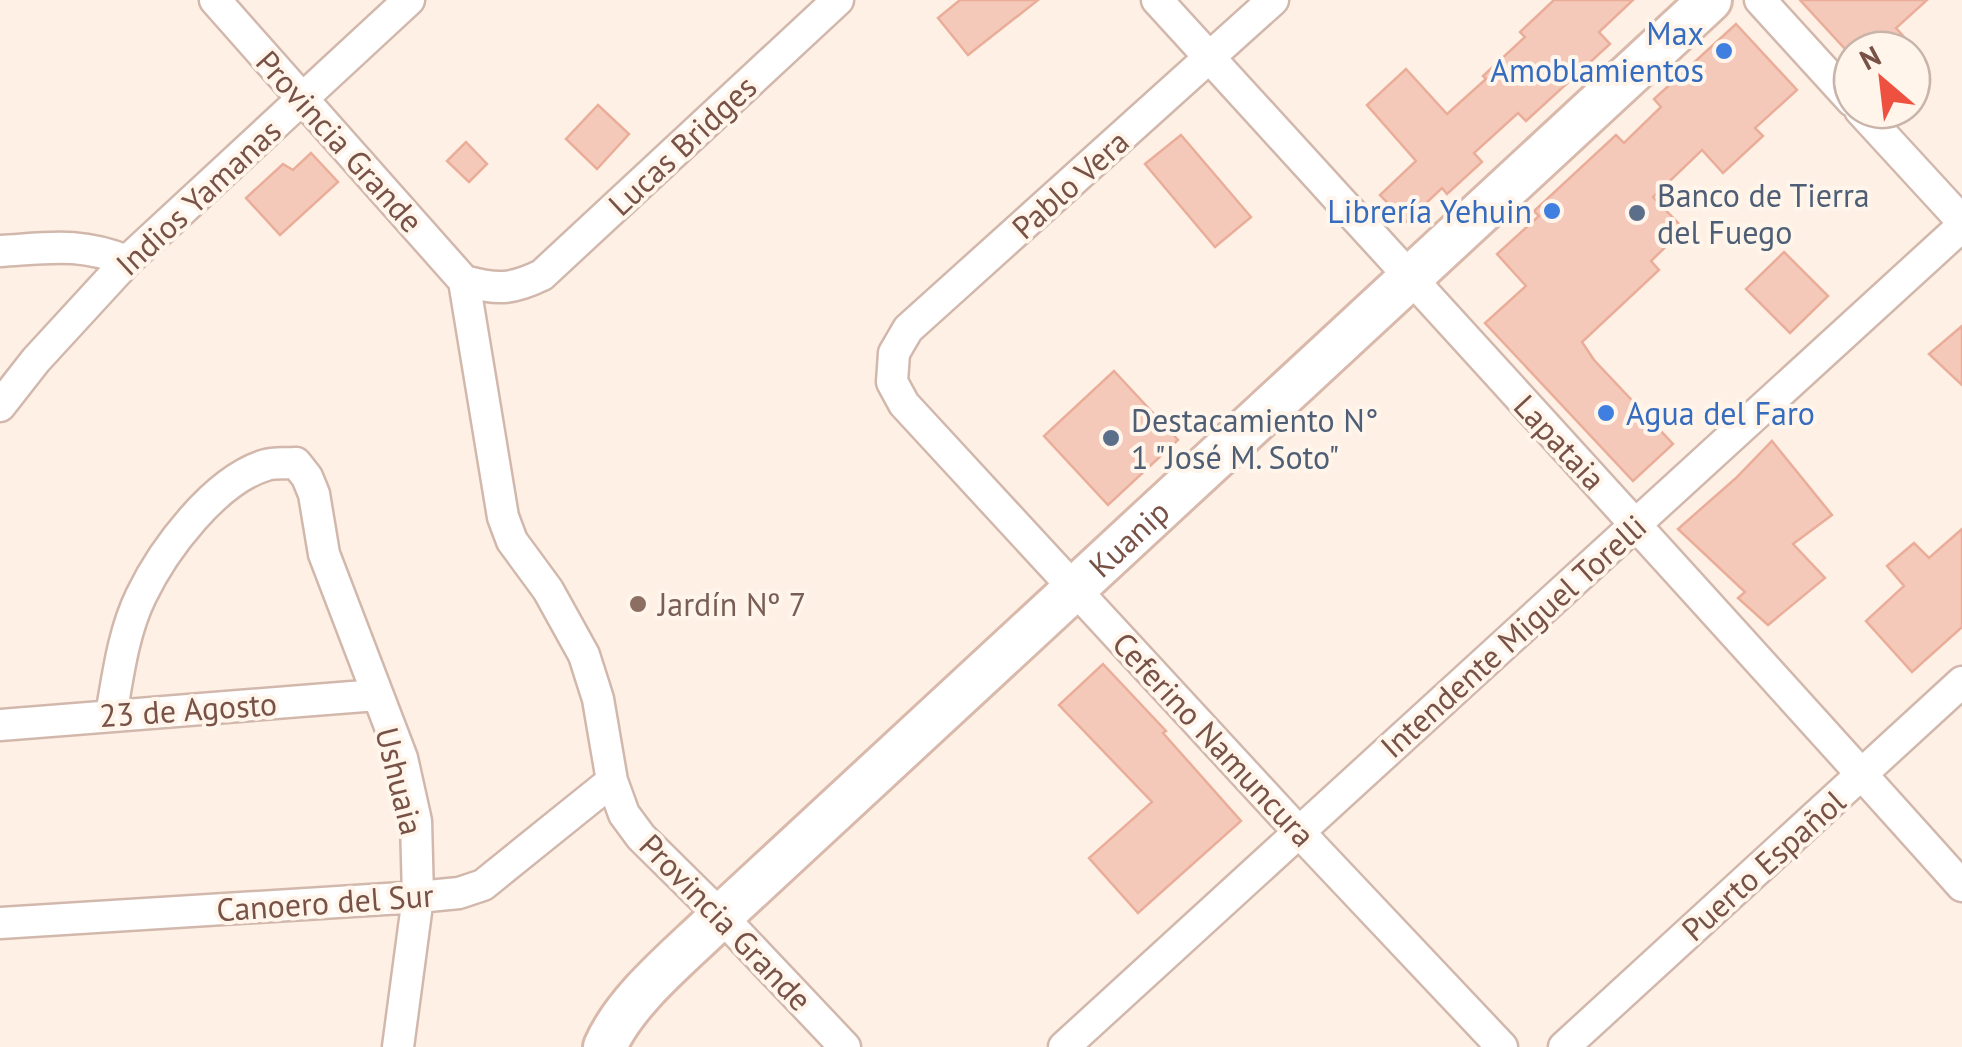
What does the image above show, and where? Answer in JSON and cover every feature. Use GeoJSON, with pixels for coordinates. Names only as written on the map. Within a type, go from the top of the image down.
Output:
{"type":"FeatureCollection","features":[{"type":"Feature","properties":{"kind":"main road","name":"Kuanip"},"geometry":{"type":"LineString","coordinates":[[605,1047],[640,994],[721,916],[1710,0]]}},
{"type":"Feature","properties":{"kind":"street","name":"Provincia Grande"},"geometry":{"type":"LineString","coordinates":[[215,0],[464,282],[502,517],[512,541],[548,590],[584,656],[598,699],[612,781],[624,814],[846,1047]]}},
{"type":"Feature","properties":{"kind":"street","name":"Indios Yamanas"},"geometry":{"type":"LineString","coordinates":[[0,406],[36,360],[128,262],[409,0]]}},
{"type":"Feature","properties":{"kind":"street","name":"Lucas Bridges"},"geometry":{"type":"LineString","coordinates":[[464,282],[492,289],[522,285],[542,275],[838,0]]}},
{"type":"Feature","properties":{"kind":"street","name":"Lapataia"},"geometry":{"type":"LineString","coordinates":[[1158,0],[1962,886]]}},
{"type":"Feature","properties":{"kind":"street","name":"Pablo Vera"},"geometry":{"type":"LineString","coordinates":[[892,382],[894,353],[908,328],[1273,0]]}},
{"type":"Feature","properties":{"kind":"street"},"geometry":{"type":"LineString","coordinates":[[1760,0],[1832,79]]}},
{"type":"Feature","properties":{"kind":"street"},"geometry":{"type":"LineString","coordinates":[[1878,130],[1962,224]]}},
{"type":"Feature","properties":{"kind":"street","name":"Intendente Miguel Torelli"},"geometry":{"type":"LineString","coordinates":[[1064,1047],[1962,224]]}},
{"type":"Feature","properties":{"kind":"street"},"geometry":{"type":"LineString","coordinates":[[0,251],[77,247],[128,262]]}},
{"type":"Feature","properties":{"kind":"street","name":"Ceferino Namuncura"},"geometry":{"type":"LineString","coordinates":[[892,382],[904,404],[1502,1047]]}},
{"type":"Feature","properties":{"kind":"street","name":"Ushuaia"},"geometry":{"type":"LineString","coordinates":[[110,715],[126,639],[140,598],[166,554],[204,505],[232,482],[266,464],[296,463],[308,477],[314,494],[324,554],[402,758],[416,821],[418,897],[398,1047]]}},
{"type":"Feature","properties":{"kind":"street","name":"Puerto Español"},"geometry":{"type":"LineString","coordinates":[[1564,1047],[1962,682]]}},
{"type":"Feature","properties":{"kind":"street","name":"23 de Agosto"},"geometry":{"type":"LineString","coordinates":[[0,724],[377,695]]}},
{"type":"Feature","properties":{"kind":"street","name":"Canoero del Sur"},"geometry":{"type":"LineString","coordinates":[[0,923],[459,893],[483,885],[612,781]]}},
{"type":"Feature","properties":{"kind":"building"},"geometry":{"type":"Polygon","coordinates":[[[960,0],[1038,0],[968,55],[938,18],[960,0]]]}},
{"type":"Feature","properties":{"kind":"building"},"geometry":{"type":"Polygon","coordinates":[[[1554,0],[1633,0],[1599,32],[1610,44],[1526,121],[1518,113],[1474,153],[1482,162],[1447,194],[1442,188],[1406,222],[1380,195],[1416,161],[1367,105],[1406,69],[1447,114],[1486,79],[1483,76],[1525,37],[1520,32],[1554,0]]]}},
{"type":"Feature","properties":{"kind":"building"},"geometry":{"type":"Polygon","coordinates":[[[1800,0],[1927,0],[1898,30],[1832,30],[1832,35],[1800,0]]]}},
{"type":"Feature","properties":{"kind":"building"},"geometry":{"type":"Polygon","coordinates":[[[1736,24],[1797,90],[1755,128],[1763,136],[1723,173],[1702,150],[1653,197],[1684,229],[1651,261],[1659,270],[1582,342],[1594,360],[1673,444],[1633,481],[1485,323],[1526,286],[1497,254],[1539,216],[1534,211],[1616,135],[1624,143],[1661,107],[1654,99],[1736,24]]]}},
{"type":"Feature","properties":{"kind":"building"},"geometry":{"type":"Polygon","coordinates":[[[598,105],[629,134],[597,169],[566,139],[598,105]]]}},
{"type":"Feature","properties":{"kind":"building"},"geometry":{"type":"Polygon","coordinates":[[[1181,135],[1251,217],[1215,247],[1145,164],[1181,135]]]}},
{"type":"Feature","properties":{"kind":"building"},"geometry":{"type":"Polygon","coordinates":[[[466,142],[487,164],[469,182],[447,161],[466,142]]]}},
{"type":"Feature","properties":{"kind":"building"},"geometry":{"type":"Polygon","coordinates":[[[311,153],[338,182],[280,235],[246,198],[283,164],[293,170],[311,153]]]}},
{"type":"Feature","properties":{"kind":"building"},"geometry":{"type":"Polygon","coordinates":[[[1784,252],[1828,296],[1790,333],[1746,289],[1784,252]]]}},
{"type":"Feature","properties":{"kind":"building"},"geometry":{"type":"Polygon","coordinates":[[[1962,326],[1962,385],[1929,354],[1962,326]]]}},
{"type":"Feature","properties":{"kind":"building","name":"Destacamiento N° 1 \"José M. Soto\""},"geometry":{"type":"Polygon","coordinates":[[[1114,371],[1178,440],[1108,505],[1044,436],[1114,371]]]}},
{"type":"Feature","properties":{"kind":"building"},"geometry":{"type":"Polygon","coordinates":[[[1772,441],[1832,515],[1793,544],[1825,578],[1768,625],[1738,598],[1745,592],[1678,529],[1772,441]]]}},
{"type":"Feature","properties":{"kind":"building"},"geometry":{"type":"Polygon","coordinates":[[[1962,529],[1962,627],[1912,672],[1866,621],[1904,586],[1887,566],[1914,543],[1929,558],[1962,529]]]}},
{"type":"Feature","properties":{"kind":"building"},"geometry":{"type":"Polygon","coordinates":[[[1103,664],[1166,731],[1163,733],[1241,821],[1138,913],[1089,858],[1152,802],[1059,705],[1103,664]]]}},
{"type":"Feature","properties":{"kind":"place","name":"Max Amoblamientos"},"geometry":{"type":"Point","coordinates":[1724,51]}},
{"type":"Feature","properties":{"kind":"place","name":"Librería Yehuin"},"geometry":{"type":"Point","coordinates":[1552,211]}},
{"type":"Feature","properties":{"kind":"place","name":"Banco de Tierra del Fuego"},"geometry":{"type":"Point","coordinates":[1637,213]}},
{"type":"Feature","properties":{"kind":"place","name":"Agua del Faro"},"geometry":{"type":"Point","coordinates":[1606,413]}},
{"type":"Feature","properties":{"kind":"place","name":"Destacamiento N° 1 \"José M. Soto\""},"geometry":{"type":"Point","coordinates":[1111,438]}},
{"type":"Feature","properties":{"kind":"place","name":"Jardín Nº 7"},"geometry":{"type":"Point","coordinates":[638,604]}}]}
